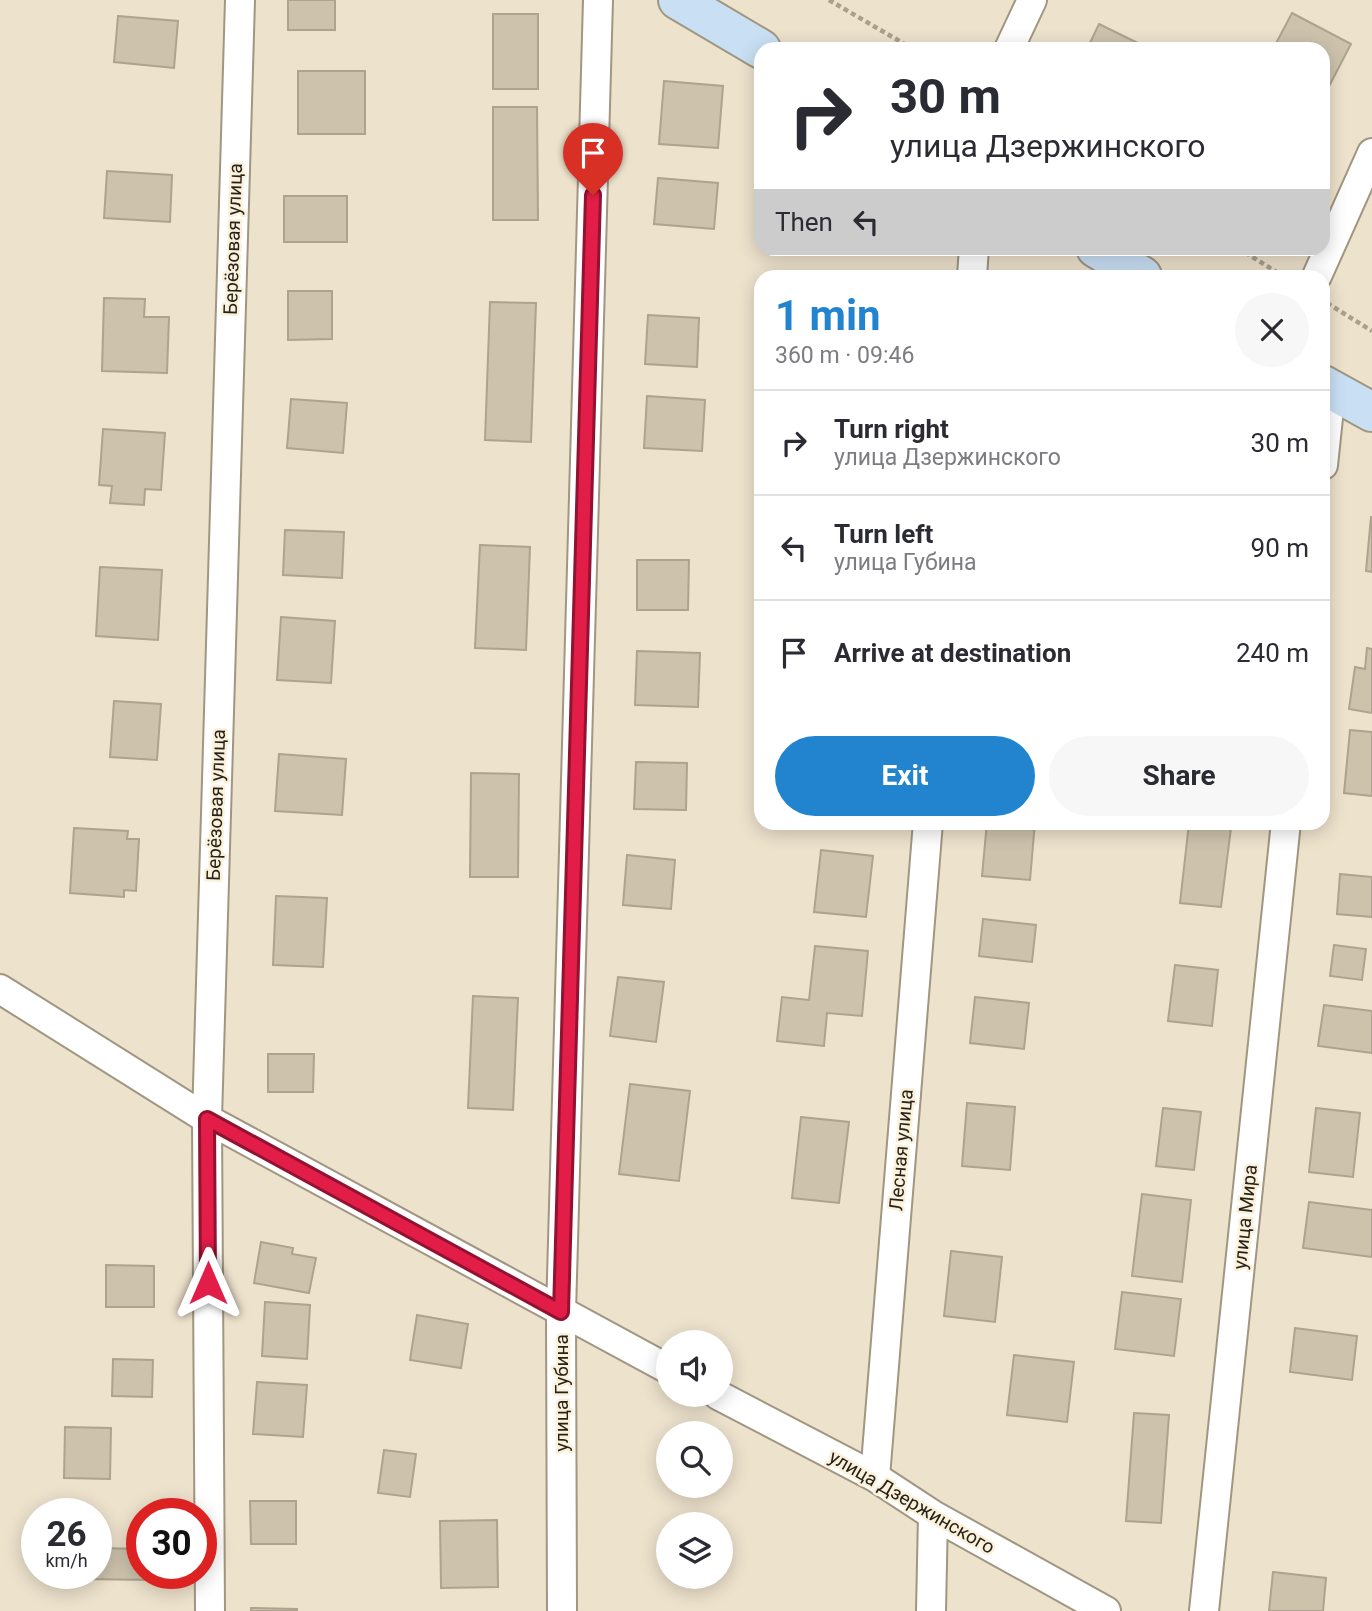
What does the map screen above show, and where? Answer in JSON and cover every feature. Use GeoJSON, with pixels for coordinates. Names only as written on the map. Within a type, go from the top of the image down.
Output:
{"type":"FeatureCollection","features":[{"type":"Feature","properties":{"kind":"street","name":"Берёзовая улица"},"geometry":{"type":"LineString","coordinates":[[210,1611],[207,1119],[240,0]]}},
{"type":"Feature","properties":{"kind":"street","name":"улица Губина"},"geometry":{"type":"LineString","coordinates":[[562,1611],[561,1312],[598,0]]}},
{"type":"Feature","properties":{"kind":"street"},"geometry":{"type":"LineString","coordinates":[[678,0],[754,45]]}},
{"type":"Feature","properties":{"kind":"street"},"geometry":{"type":"LineString","coordinates":[[1012,42],[1032,0]]}},
{"type":"Feature","properties":{"kind":"street"},"geometry":{"type":"LineString","coordinates":[[1330,247],[1372,153]]}},
{"type":"Feature","properties":{"kind":"street"},"geometry":{"type":"LineString","coordinates":[[1109,256],[1132,270]]}},
{"type":"Feature","properties":{"kind":"street"},"geometry":{"type":"LineString","coordinates":[[1330,389],[1372,412]]}},
{"type":"Feature","properties":{"kind":"street","name":"Лесная улица"},"geometry":{"type":"LineString","coordinates":[[875,1477],[927,830]]}},
{"type":"Feature","properties":{"kind":"street","name":"улица Мира"},"geometry":{"type":"LineString","coordinates":[[1204,1611],[1285,830]]}},
{"type":"Feature","properties":{"kind":"street"},"geometry":{"type":"LineString","coordinates":[[0,989],[207,1119],[656,1363]]}},
{"type":"Feature","properties":{"kind":"street","name":"улица Дзержинского"},"geometry":{"type":"LineString","coordinates":[[733,1403],[875,1477],[933,1515],[1106,1611]]}},
{"type":"Feature","properties":{"kind":"street"},"geometry":{"type":"LineString","coordinates":[[931,1611],[933,1515]]}},
{"type":"Feature","properties":{"kind":"path"},"geometry":{"type":"LineString","coordinates":[[830,0],[901,42]]}},
{"type":"Feature","properties":{"kind":"path"},"geometry":{"type":"LineString","coordinates":[[1251,256],[1273,270]]}},
{"type":"Feature","properties":{"kind":"path"},"geometry":{"type":"LineString","coordinates":[[1330,305],[1372,331]]}},
{"type":"Feature","properties":{"kind":"building"},"geometry":{"type":"Polygon","coordinates":[[[288,0],[335,0],[335,30],[288,30],[288,0]]]}},
{"type":"Feature","properties":{"kind":"building"},"geometry":{"type":"Polygon","coordinates":[[[1292,13],[1351,44],[1330,84],[1330,42],[1277,42],[1292,13]]]}},
{"type":"Feature","properties":{"kind":"building"},"geometry":{"type":"Polygon","coordinates":[[[493,14],[538,14],[538,89],[493,89],[493,14]]]}},
{"type":"Feature","properties":{"kind":"building"},"geometry":{"type":"Polygon","coordinates":[[[118,16],[178,21],[174,68],[114,62],[118,16]]]}},
{"type":"Feature","properties":{"kind":"building"},"geometry":{"type":"Polygon","coordinates":[[[1099,24],[1136,42],[1090,42],[1099,24]]]}},
{"type":"Feature","properties":{"kind":"building"},"geometry":{"type":"Polygon","coordinates":[[[298,71],[365,71],[365,134],[298,134],[298,71]]]}},
{"type":"Feature","properties":{"kind":"building"},"geometry":{"type":"Polygon","coordinates":[[[664,81],[723,86],[718,148],[659,144],[664,81]]]}},
{"type":"Feature","properties":{"kind":"building"},"geometry":{"type":"Polygon","coordinates":[[[493,107],[537,107],[538,220],[493,220],[493,107]]]}},
{"type":"Feature","properties":{"kind":"building"},"geometry":{"type":"Polygon","coordinates":[[[107,171],[172,175],[170,222],[104,218],[107,171]]]}},
{"type":"Feature","properties":{"kind":"building"},"geometry":{"type":"Polygon","coordinates":[[[658,178],[718,183],[714,229],[654,224],[658,178]]]}},
{"type":"Feature","properties":{"kind":"building"},"geometry":{"type":"Polygon","coordinates":[[[284,196],[347,196],[347,242],[284,242],[284,196]]]}},
{"type":"Feature","properties":{"kind":"building"},"geometry":{"type":"Polygon","coordinates":[[[288,291],[332,291],[332,339],[288,340],[288,291]]]}},
{"type":"Feature","properties":{"kind":"building"},"geometry":{"type":"Polygon","coordinates":[[[104,298],[145,299],[144,317],[169,317],[167,373],[102,371],[104,298]]]}},
{"type":"Feature","properties":{"kind":"building"},"geometry":{"type":"Polygon","coordinates":[[[490,302],[536,303],[531,442],[485,440],[490,302]]]}},
{"type":"Feature","properties":{"kind":"building"},"geometry":{"type":"Polygon","coordinates":[[[648,315],[699,318],[697,367],[645,364],[648,315]]]}},
{"type":"Feature","properties":{"kind":"building"},"geometry":{"type":"Polygon","coordinates":[[[647,396],[705,400],[702,451],[644,448],[647,396]]]}},
{"type":"Feature","properties":{"kind":"building"},"geometry":{"type":"Polygon","coordinates":[[[291,399],[347,403],[343,453],[287,448],[291,399]]]}},
{"type":"Feature","properties":{"kind":"building"},"geometry":{"type":"Polygon","coordinates":[[[103,429],[165,433],[161,490],[145,489],[144,505],[110,503],[112,486],[99,485],[103,429]]]}},
{"type":"Feature","properties":{"kind":"building"},"geometry":{"type":"Polygon","coordinates":[[[1372,517],[1372,572],[1366,571],[1372,517]]]}},
{"type":"Feature","properties":{"kind":"building"},"geometry":{"type":"Polygon","coordinates":[[[285,530],[344,532],[342,578],[283,575],[285,530]]]}},
{"type":"Feature","properties":{"kind":"building"},"geometry":{"type":"Polygon","coordinates":[[[480,545],[530,547],[526,650],[475,648],[480,545]]]}},
{"type":"Feature","properties":{"kind":"building"},"geometry":{"type":"Polygon","coordinates":[[[637,560],[689,560],[688,610],[637,610],[637,560]]]}},
{"type":"Feature","properties":{"kind":"building"},"geometry":{"type":"Polygon","coordinates":[[[100,567],[162,570],[158,640],[96,636],[100,567]]]}},
{"type":"Feature","properties":{"kind":"building"},"geometry":{"type":"Polygon","coordinates":[[[281,617],[335,621],[331,683],[277,680],[281,617]]]}},
{"type":"Feature","properties":{"kind":"building"},"geometry":{"type":"Polygon","coordinates":[[[1367,648],[1372,649],[1372,713],[1349,709],[1355,667],[1365,669],[1367,648]]]}},
{"type":"Feature","properties":{"kind":"building"},"geometry":{"type":"Polygon","coordinates":[[[637,651],[700,653],[698,707],[635,705],[637,651]]]}},
{"type":"Feature","properties":{"kind":"building"},"geometry":{"type":"Polygon","coordinates":[[[114,701],[161,704],[157,760],[110,757],[114,701]]]}},
{"type":"Feature","properties":{"kind":"building"},"geometry":{"type":"Polygon","coordinates":[[[1350,730],[1372,732],[1372,796],[1344,793],[1350,730]]]}},
{"type":"Feature","properties":{"kind":"building"},"geometry":{"type":"Polygon","coordinates":[[[279,754],[346,759],[342,815],[275,811],[279,754]]]}},
{"type":"Feature","properties":{"kind":"building"},"geometry":{"type":"Polygon","coordinates":[[[636,762],[687,763],[686,810],[634,809],[636,762]]]}},
{"type":"Feature","properties":{"kind":"building"},"geometry":{"type":"Polygon","coordinates":[[[471,773],[519,774],[518,877],[470,877],[471,773]]]}},
{"type":"Feature","properties":{"kind":"building"},"geometry":{"type":"Polygon","coordinates":[[[74,828],[128,831],[127,839],[139,839],[136,891],[124,890],[124,897],[70,893],[74,828]]]}},
{"type":"Feature","properties":{"kind":"building"},"geometry":{"type":"Polygon","coordinates":[[[986,830],[1034,830],[1030,880],[982,876],[986,830]]]}},
{"type":"Feature","properties":{"kind":"building"},"geometry":{"type":"Polygon","coordinates":[[[1188,830],[1231,830],[1221,907],[1180,903],[1188,830]]]}},
{"type":"Feature","properties":{"kind":"building"},"geometry":{"type":"Polygon","coordinates":[[[821,850],[873,856],[866,917],[814,912],[821,850]]]}},
{"type":"Feature","properties":{"kind":"building"},"geometry":{"type":"Polygon","coordinates":[[[627,855],[675,860],[671,909],[623,905],[627,855]]]}},
{"type":"Feature","properties":{"kind":"building"},"geometry":{"type":"Polygon","coordinates":[[[1340,874],[1372,877],[1372,917],[1337,914],[1340,874]]]}},
{"type":"Feature","properties":{"kind":"building"},"geometry":{"type":"Polygon","coordinates":[[[276,896],[327,898],[323,967],[273,965],[276,896]]]}},
{"type":"Feature","properties":{"kind":"building"},"geometry":{"type":"Polygon","coordinates":[[[983,919],[1036,925],[1032,962],[979,956],[983,919]]]}},
{"type":"Feature","properties":{"kind":"building"},"geometry":{"type":"Polygon","coordinates":[[[1334,945],[1366,949],[1362,980],[1330,976],[1334,945]]]}},
{"type":"Feature","properties":{"kind":"building"},"geometry":{"type":"Polygon","coordinates":[[[815,946],[868,951],[862,1016],[827,1013],[824,1046],[777,1041],[782,997],[809,1000],[815,946]]]}},
{"type":"Feature","properties":{"kind":"building"},"geometry":{"type":"Polygon","coordinates":[[[1175,965],[1218,970],[1212,1026],[1168,1021],[1175,965]]]}},
{"type":"Feature","properties":{"kind":"building"},"geometry":{"type":"Polygon","coordinates":[[[618,977],[664,982],[656,1042],[610,1036],[618,977]]]}},
{"type":"Feature","properties":{"kind":"building"},"geometry":{"type":"Polygon","coordinates":[[[473,996],[518,998],[513,1110],[468,1108],[473,996]]]}},
{"type":"Feature","properties":{"kind":"building"},"geometry":{"type":"Polygon","coordinates":[[[975,997],[1029,1003],[1024,1049],[970,1043],[975,997]]]}},
{"type":"Feature","properties":{"kind":"building"},"geometry":{"type":"Polygon","coordinates":[[[1324,1005],[1372,1011],[1372,1053],[1318,1046],[1324,1005]]]}},
{"type":"Feature","properties":{"kind":"building"},"geometry":{"type":"Polygon","coordinates":[[[268,1054],[314,1054],[313,1092],[268,1092],[268,1054]]]}},
{"type":"Feature","properties":{"kind":"building"},"geometry":{"type":"Polygon","coordinates":[[[630,1084],[690,1091],[679,1181],[619,1174],[630,1084]]]}},
{"type":"Feature","properties":{"kind":"building"},"geometry":{"type":"Polygon","coordinates":[[[967,1103],[1015,1107],[1010,1170],[962,1166],[967,1103]]]}},
{"type":"Feature","properties":{"kind":"building"},"geometry":{"type":"Polygon","coordinates":[[[1163,1108],[1201,1112],[1194,1170],[1156,1166],[1163,1108]]]}},
{"type":"Feature","properties":{"kind":"building"},"geometry":{"type":"Polygon","coordinates":[[[1316,1108],[1360,1113],[1353,1177],[1309,1172],[1316,1108]]]}},
{"type":"Feature","properties":{"kind":"building"},"geometry":{"type":"Polygon","coordinates":[[[801,1117],[849,1122],[839,1203],[792,1198],[801,1117]]]}},
{"type":"Feature","properties":{"kind":"building"},"geometry":{"type":"Polygon","coordinates":[[[1142,1194],[1191,1200],[1182,1282],[1132,1276],[1142,1194]]]}},
{"type":"Feature","properties":{"kind":"building"},"geometry":{"type":"Polygon","coordinates":[[[1309,1202],[1372,1210],[1372,1257],[1303,1248],[1309,1202]]]}},
{"type":"Feature","properties":{"kind":"building"},"geometry":{"type":"Polygon","coordinates":[[[261,1242],[293,1248],[292,1254],[316,1258],[309,1293],[254,1283],[261,1242]]]}},
{"type":"Feature","properties":{"kind":"building"},"geometry":{"type":"Polygon","coordinates":[[[951,1251],[1002,1257],[995,1322],[944,1316],[951,1251]]]}},
{"type":"Feature","properties":{"kind":"building"},"geometry":{"type":"Polygon","coordinates":[[[106,1265],[154,1266],[154,1307],[106,1307],[106,1265]]]}},
{"type":"Feature","properties":{"kind":"building"},"geometry":{"type":"Polygon","coordinates":[[[1122,1292],[1181,1299],[1174,1356],[1115,1349],[1122,1292]]]}},
{"type":"Feature","properties":{"kind":"building"},"geometry":{"type":"Polygon","coordinates":[[[265,1302],[310,1305],[307,1359],[262,1356],[265,1302]]]}},
{"type":"Feature","properties":{"kind":"building"},"geometry":{"type":"Polygon","coordinates":[[[417,1315],[468,1324],[461,1368],[410,1360],[417,1315]]]}},
{"type":"Feature","properties":{"kind":"building"},"geometry":{"type":"Polygon","coordinates":[[[1295,1328],[1357,1336],[1352,1380],[1290,1372],[1295,1328]]]}},
{"type":"Feature","properties":{"kind":"building"},"geometry":{"type":"Polygon","coordinates":[[[1014,1355],[1074,1362],[1067,1422],[1007,1415],[1014,1355]]]}},
{"type":"Feature","properties":{"kind":"building"},"geometry":{"type":"Polygon","coordinates":[[[113,1359],[153,1360],[152,1397],[112,1396],[113,1359]]]}},
{"type":"Feature","properties":{"kind":"building"},"geometry":{"type":"Polygon","coordinates":[[[257,1382],[307,1385],[303,1437],[253,1434],[257,1382]]]}},
{"type":"Feature","properties":{"kind":"building"},"geometry":{"type":"Polygon","coordinates":[[[1134,1413],[1169,1415],[1161,1523],[1126,1521],[1134,1413]]]}},
{"type":"Feature","properties":{"kind":"building"},"geometry":{"type":"Polygon","coordinates":[[[65,1427],[111,1428],[110,1479],[64,1478],[65,1427]]]}},
{"type":"Feature","properties":{"kind":"building"},"geometry":{"type":"Polygon","coordinates":[[[384,1450],[416,1454],[410,1497],[378,1493],[384,1450]]]}},
{"type":"Feature","properties":{"kind":"building"},"geometry":{"type":"Polygon","coordinates":[[[250,1501],[296,1501],[296,1544],[251,1544],[250,1501]]]}},
{"type":"Feature","properties":{"kind":"building"},"geometry":{"type":"Polygon","coordinates":[[[497,1520],[498,1587],[441,1588],[440,1521],[497,1520]]]}},
{"type":"Feature","properties":{"kind":"building"},"geometry":{"type":"Polygon","coordinates":[[[112,1548],[126,1549],[126,1580],[112,1579],[112,1548]]]}},
{"type":"Feature","properties":{"kind":"building"},"geometry":{"type":"Polygon","coordinates":[[[1273,1572],[1326,1578],[1323,1611],[1269,1611],[1273,1572]]]}},
{"type":"Feature","properties":{"kind":"building"},"geometry":{"type":"Polygon","coordinates":[[[251,1608],[297,1609],[297,1611],[251,1611],[251,1608]]]}},
{"type":"Feature","properties":{"kind":"route"},"geometry":{"type":"LineString","coordinates":[[208,1283],[207,1119],[561,1312],[593,195]]}}]}
